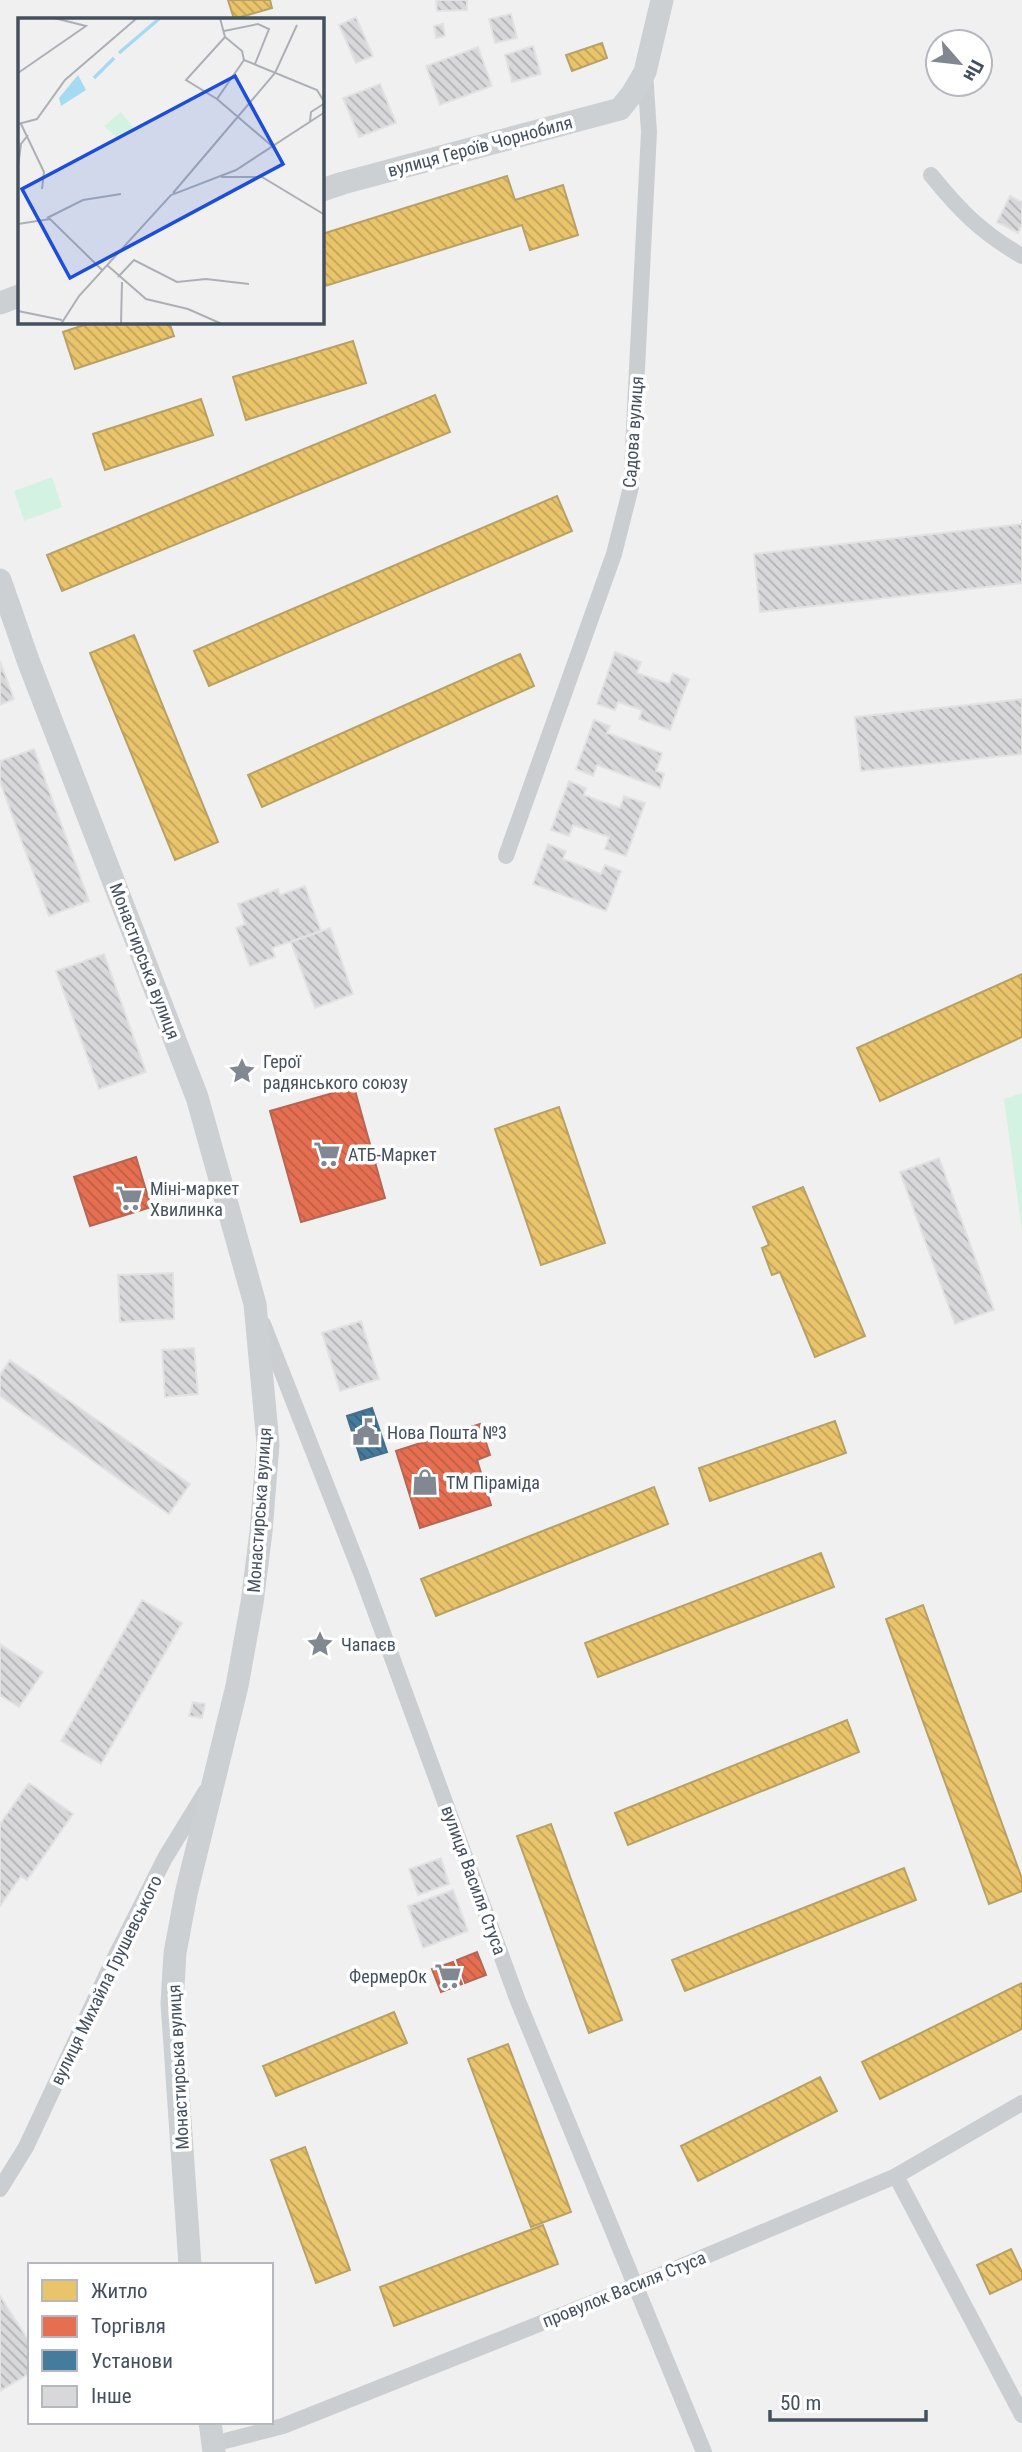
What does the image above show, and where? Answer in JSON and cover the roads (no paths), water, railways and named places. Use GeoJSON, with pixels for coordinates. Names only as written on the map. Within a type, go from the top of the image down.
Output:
{"type":"FeatureCollection","features":[{"type":"Feature","properties":{"kind":"main road","name":"Садова вулиця"},"geometry":{"type":"LineString","coordinates":[[632,94],[645,72],[662,0]]}},
{"type":"Feature","properties":{"kind":"main road","name":"вулиця Героїв Чорнобиля"},"geometry":{"type":"LineString","coordinates":[[324,189],[620,109],[632,94]]}},
{"type":"Feature","properties":{"kind":"main road"},"geometry":{"type":"LineString","coordinates":[[0,303],[18,296]]}},
{"type":"Feature","properties":{"kind":"main road","name":"Монастирська вулиця"},"geometry":{"type":"LineString","coordinates":[[0,580],[29,663],[198,1097],[255,1304],[268,1444],[252,1602],[237,1686],[186,1894],[175,1953],[172,2004],[190,2263]]}},
{"type":"Feature","properties":{"kind":"street","name":"Садова вулиця"},"geometry":{"type":"LineString","coordinates":[[506,856],[614,554],[631,487],[649,132],[645,72]]}},
{"type":"Feature","properties":{"kind":"street"},"geometry":{"type":"LineString","coordinates":[[931,176],[958,209],[993,239],[1022,257]]}},
{"type":"Feature","properties":{"kind":"street","name":"вулиця Василя Стуса"},"geometry":{"type":"LineString","coordinates":[[255,1304],[362,1573],[518,2001],[704,2452]]}},
{"type":"Feature","properties":{"kind":"street","name":"вулиця Михайла Грушевського"},"geometry":{"type":"LineString","coordinates":[[0,2189],[26,2147],[114,1959],[165,1858],[217,1773]]}},
{"type":"Feature","properties":{"kind":"street","name":"провулок Василя Стуса"},"geometry":{"type":"LineString","coordinates":[[212,2439],[283,2426],[637,2285],[896,2176],[1022,2103]]}},
{"type":"Feature","properties":{"kind":"street"},"geometry":{"type":"LineString","coordinates":[[896,2176],[1022,2415]]}},
{"type":"Feature","properties":{"kind":"place","name":"Герої радянського союзу"},"geometry":{"type":"Point","coordinates":[242,1071]}},
{"type":"Feature","properties":{"kind":"place","name":"АТБ-Маркет"},"geometry":{"type":"Point","coordinates":[327,1154]}},
{"type":"Feature","properties":{"kind":"place","name":"Міні-маркет Хвилинка"},"geometry":{"type":"Point","coordinates":[129,1198]}},
{"type":"Feature","properties":{"kind":"place","name":"Нова Пошта №3"},"geometry":{"type":"Point","coordinates":[366,1432]}},
{"type":"Feature","properties":{"kind":"place","name":"ТМ Піраміда"},"geometry":{"type":"Point","coordinates":[425,1482]}},
{"type":"Feature","properties":{"kind":"place","name":"Чапаєв"},"geometry":{"type":"Point","coordinates":[320,1644]}},
{"type":"Feature","properties":{"kind":"place","name":"ФермерОк"},"geometry":{"type":"Point","coordinates":[448,1976]}}]}
